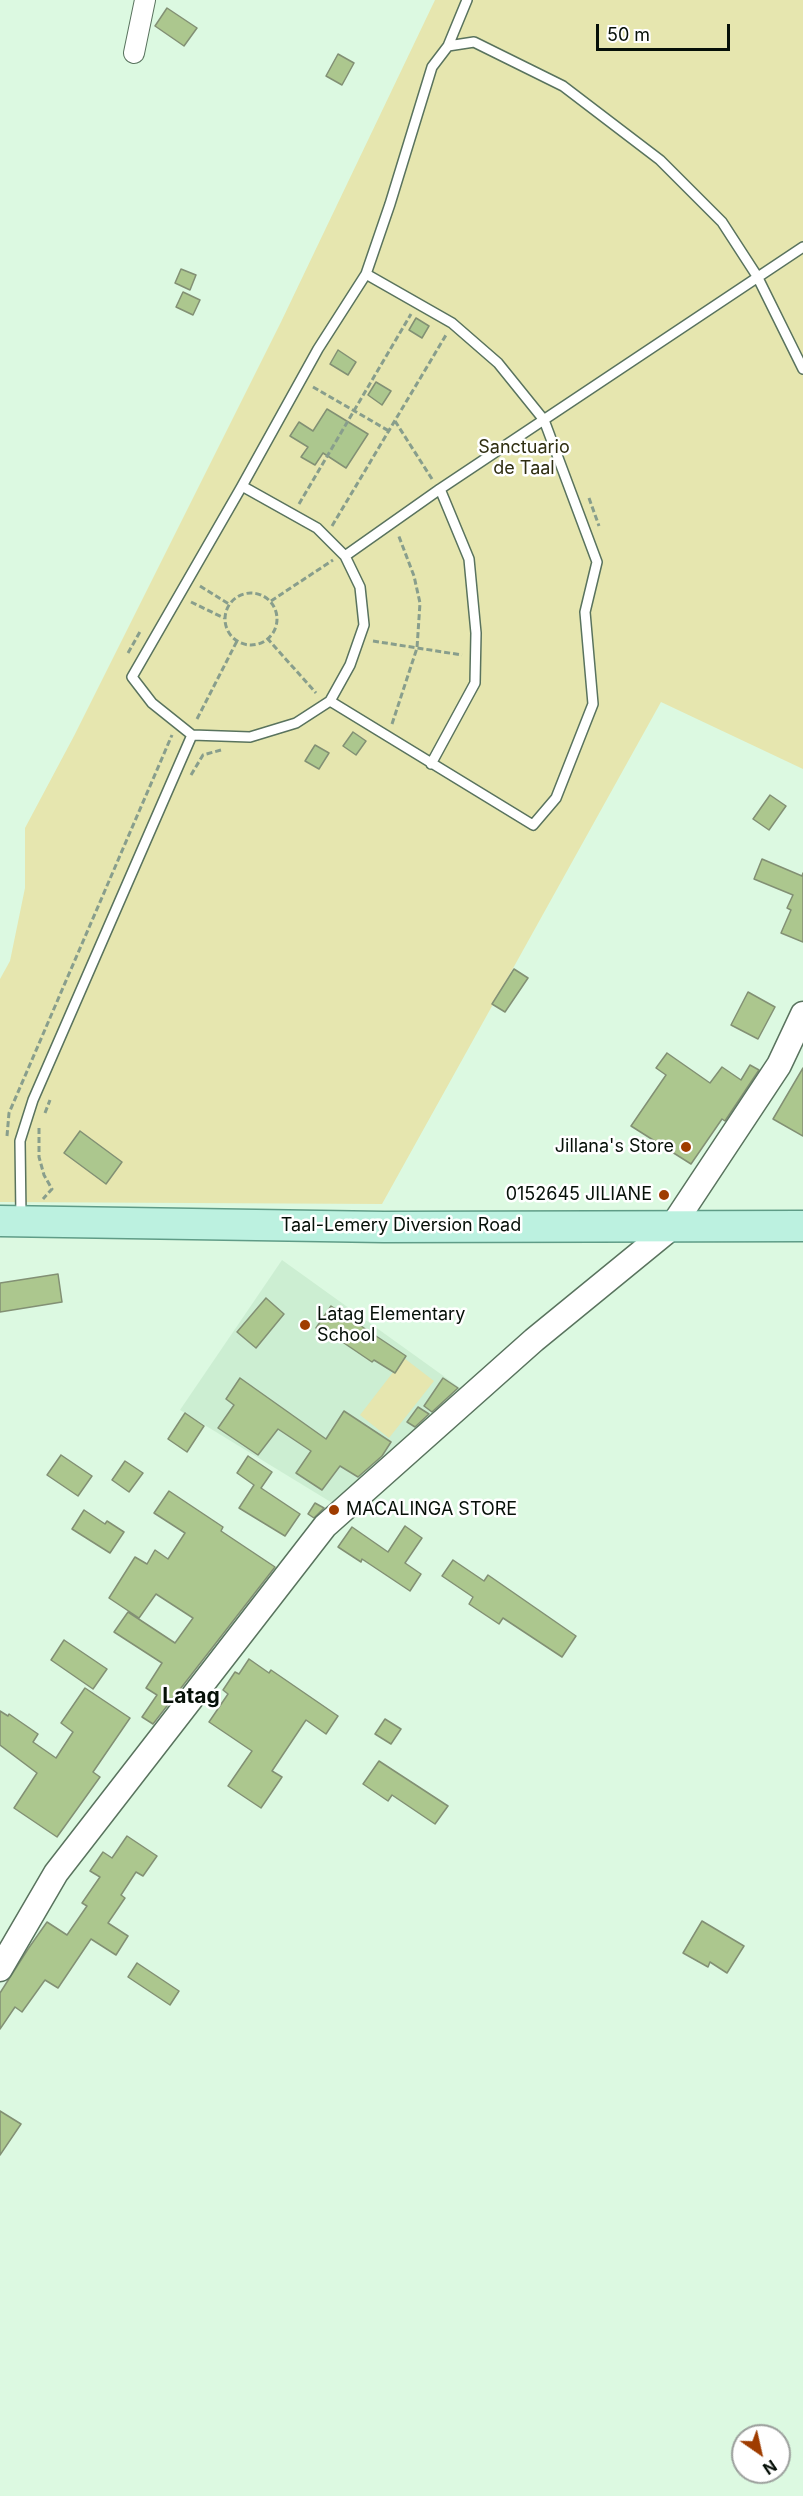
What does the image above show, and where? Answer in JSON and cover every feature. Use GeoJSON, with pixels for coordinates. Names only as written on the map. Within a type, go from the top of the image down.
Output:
{"type":"FeatureCollection","features":[{"type":"Feature","properties":{"kind":"main road","name":"Taal-Lemery Diversion Road"},"geometry":{"type":"LineString","coordinates":[[11,1221],[671,1228],[803,1226]]}},
{"type":"Feature","properties":{"kind":"street"},"geometry":{"type":"LineString","coordinates":[[134,53],[145,0]]}},
{"type":"Feature","properties":{"kind":"street"},"geometry":{"type":"LineString","coordinates":[[0,1969],[56,1872],[325,1526],[534,1340],[671,1228],[779,1065],[803,1014]]}},
{"type":"Feature","properties":{"kind":"lane"},"geometry":{"type":"LineString","coordinates":[[242,486],[317,528],[345,555],[360,587],[364,625],[350,665],[330,701],[296,723],[250,737],[192,735],[152,703],[132,677],[318,349],[366,274],[432,67],[448,46],[467,0]]}},
{"type":"Feature","properties":{"kind":"lane"},"geometry":{"type":"LineString","coordinates":[[448,46],[474,42],[563,86],[660,160],[722,222],[757,276],[803,369]]}},
{"type":"Feature","properties":{"kind":"lane"},"geometry":{"type":"LineString","coordinates":[[345,555],[803,247]]}},
{"type":"Feature","properties":{"kind":"lane"},"geometry":{"type":"LineString","coordinates":[[330,701],[533,825],[556,798],[593,704],[585,612],[597,562],[543,420],[498,363],[452,323],[366,274]]}},
{"type":"Feature","properties":{"kind":"lane"},"geometry":{"type":"LineString","coordinates":[[431,764],[475,683],[476,633],[469,559],[440,489]]}},
{"type":"Feature","properties":{"kind":"lane"},"geometry":{"type":"LineString","coordinates":[[11,1221],[20,1141],[33,1100],[192,735]]}},
{"type":"Feature","properties":{"kind":"path"},"geometry":{"type":"LineString","coordinates":[[299,504],[412,312],[404,308]]}},
{"type":"Feature","properties":{"kind":"path"},"geometry":{"type":"LineString","coordinates":[[332,527],[446,335],[438,329]]}},
{"type":"Feature","properties":{"kind":"path"},"geometry":{"type":"LineString","coordinates":[[307,397],[313,387],[388,431]]}},
{"type":"Feature","properties":{"kind":"path"},"geometry":{"type":"LineString","coordinates":[[395,421],[433,480]]}},
{"type":"Feature","properties":{"kind":"path"},"geometry":{"type":"LineString","coordinates":[[291,501],[308,510]]}},
{"type":"Feature","properties":{"kind":"path"},"geometry":{"type":"LineString","coordinates":[[324,523],[336,532]]}},
{"type":"Feature","properties":{"kind":"path"},"geometry":{"type":"LineString","coordinates":[[390,729],[417,648],[420,603],[414,576],[396,530]]}},
{"type":"Feature","properties":{"kind":"path"},"geometry":{"type":"LineString","coordinates":[[270,602],[334,559],[328,553]]}},
{"type":"Feature","properties":{"kind":"path"},"geometry":{"type":"LineString","coordinates":[[196,584],[229,604]]}},
{"type":"Feature","properties":{"kind":"path"},"geometry":{"type":"LineString","coordinates":[[250,593],[263,596],[270,602],[277,617],[274,630],[267,639],[253,645],[237,641],[229,634],[224,618],[229,604],[237,597],[250,593]]}},
{"type":"Feature","properties":{"kind":"path"},"geometry":{"type":"LineString","coordinates":[[186,600],[224,618]]}},
{"type":"Feature","properties":{"kind":"path"},"geometry":{"type":"LineString","coordinates":[[267,639],[316,693]]}},
{"type":"Feature","properties":{"kind":"path"},"geometry":{"type":"LineString","coordinates":[[370,640],[466,656]]}},
{"type":"Feature","properties":{"kind":"path"},"geometry":{"type":"LineString","coordinates":[[197,719],[237,641]]}},
{"type":"Feature","properties":{"kind":"path"},"geometry":{"type":"LineString","coordinates":[[308,700],[321,687]]}},
{"type":"Feature","properties":{"kind":"path"},"geometry":{"type":"LineString","coordinates":[[188,714],[207,722]]}},
{"type":"Feature","properties":{"kind":"shaded area","name":"Latag Elementary School"},"geometry":{"type":"Polygon","coordinates":[[[282,1260],[463,1390],[334,1504],[180,1410],[282,1260]]]}},
{"type":"Feature","properties":{"kind":"green space","name":"Sanctuario de Taal"},"geometry":{"type":"Polygon","coordinates":[[[435,0],[803,0],[803,769],[661,702],[382,1204],[0,1202],[0,979],[10,961],[25,888],[25,828],[74,736],[281,322],[435,0]]]}},
{"type":"Feature","properties":{"kind":"green space"},"geometry":{"type":"Polygon","coordinates":[[[404,1358],[434,1381],[389,1438],[360,1415],[404,1358]]]}},
{"type":"Feature","properties":{"kind":"building"},"geometry":{"type":"Polygon","coordinates":[[[167,8],[197,28],[184,46],[155,26],[167,8]]]}},
{"type":"Feature","properties":{"kind":"building"},"geometry":{"type":"Polygon","coordinates":[[[338,54],[354,63],[342,85],[326,76],[338,54]]]}},
{"type":"Feature","properties":{"kind":"building"},"geometry":{"type":"Polygon","coordinates":[[[181,269],[196,275],[190,290],[175,283],[181,269]]]}},
{"type":"Feature","properties":{"kind":"building"},"geometry":{"type":"Polygon","coordinates":[[[183,292],[200,300],[193,315],[176,307],[183,292]]]}},
{"type":"Feature","properties":{"kind":"building"},"geometry":{"type":"Polygon","coordinates":[[[416,318],[429,326],[422,338],[409,330],[416,318]]]}},
{"type":"Feature","properties":{"kind":"building"},"geometry":{"type":"Polygon","coordinates":[[[338,350],[356,362],[348,375],[330,364],[338,350]]]}},
{"type":"Feature","properties":{"kind":"building"},"geometry":{"type":"Polygon","coordinates":[[[376,382],[391,391],[382,405],[368,395],[376,382]]]}},
{"type":"Feature","properties":{"kind":"building"},"geometry":{"type":"Polygon","coordinates":[[[327,409],[368,434],[346,468],[323,453],[315,465],[301,457],[308,447],[290,436],[299,422],[313,431],[327,409]]]}},
{"type":"Feature","properties":{"kind":"building"},"geometry":{"type":"Polygon","coordinates":[[[353,732],[366,741],[356,755],[343,746],[353,732]]]}},
{"type":"Feature","properties":{"kind":"building"},"geometry":{"type":"Polygon","coordinates":[[[315,745],[329,753],[319,769],[305,761],[315,745]]]}},
{"type":"Feature","properties":{"kind":"building"},"geometry":{"type":"Polygon","coordinates":[[[770,795],[786,806],[769,830],[753,819],[770,795]]]}},
{"type":"Feature","properties":{"kind":"building"},"geometry":{"type":"Polygon","coordinates":[[[762,859],[802,876],[803,873],[803,942],[781,933],[791,910],[787,908],[793,895],[754,879],[762,859]]]}},
{"type":"Feature","properties":{"kind":"building"},"geometry":{"type":"Polygon","coordinates":[[[514,969],[528,978],[505,1012],[492,1004],[514,969]]]}},
{"type":"Feature","properties":{"kind":"building"},"geometry":{"type":"Polygon","coordinates":[[[748,992],[775,1007],[758,1039],[731,1025],[748,992]]]}},
{"type":"Feature","properties":{"kind":"building"},"geometry":{"type":"Polygon","coordinates":[[[667,1053],[710,1083],[722,1067],[741,1080],[750,1065],[759,1070],[725,1121],[722,1119],[691,1164],[631,1126],[666,1075],[656,1068],[667,1053]]]}},
{"type":"Feature","properties":{"kind":"building"},"geometry":{"type":"Polygon","coordinates":[[[803,1068],[803,1136],[773,1119],[803,1068]]]}},
{"type":"Feature","properties":{"kind":"building"},"geometry":{"type":"Polygon","coordinates":[[[80,1131],[122,1162],[106,1184],[64,1153],[80,1131]]]}},
{"type":"Feature","properties":{"kind":"building"},"geometry":{"type":"Polygon","coordinates":[[[58,1274],[62,1302],[0,1312],[0,1283],[58,1274]]]}},
{"type":"Feature","properties":{"kind":"building"},"geometry":{"type":"Polygon","coordinates":[[[266,1298],[284,1314],[256,1348],[237,1332],[266,1298]]]}},
{"type":"Feature","properties":{"kind":"building"},"geometry":{"type":"Polygon","coordinates":[[[331,1306],[406,1356],[395,1373],[374,1360],[372,1362],[335,1337],[333,1340],[316,1328],[331,1306]]]}},
{"type":"Feature","properties":{"kind":"building"},"geometry":{"type":"Polygon","coordinates":[[[240,1378],[326,1439],[344,1411],[391,1442],[382,1456],[358,1477],[340,1466],[322,1490],[296,1473],[311,1451],[278,1429],[258,1455],[218,1428],[234,1405],[226,1399],[240,1378]]]}},
{"type":"Feature","properties":{"kind":"building"},"geometry":{"type":"Polygon","coordinates":[[[443,1378],[458,1388],[432,1412],[424,1406],[443,1378]]]}},
{"type":"Feature","properties":{"kind":"building"},"geometry":{"type":"Polygon","coordinates":[[[418,1407],[429,1414],[415,1427],[407,1422],[418,1407]]]}},
{"type":"Feature","properties":{"kind":"building"},"geometry":{"type":"Polygon","coordinates":[[[185,1413],[204,1426],[187,1452],[168,1439],[185,1413]]]}},
{"type":"Feature","properties":{"kind":"building"},"geometry":{"type":"Polygon","coordinates":[[[61,1455],[92,1476],[78,1496],[47,1475],[61,1455]]]}},
{"type":"Feature","properties":{"kind":"building"},"geometry":{"type":"Polygon","coordinates":[[[248,1456],[272,1472],[261,1488],[300,1514],[285,1536],[239,1508],[254,1485],[237,1473],[248,1456]]]}},
{"type":"Feature","properties":{"kind":"building"},"geometry":{"type":"Polygon","coordinates":[[[125,1461],[143,1473],[129,1492],[112,1480],[125,1461]]]}},
{"type":"Feature","properties":{"kind":"building"},"geometry":{"type":"Polygon","coordinates":[[[169,1491],[223,1527],[221,1531],[275,1567],[153,1724],[142,1717],[157,1695],[146,1688],[162,1663],[114,1632],[128,1612],[175,1643],[193,1618],[156,1594],[139,1618],[109,1598],[135,1557],[147,1564],[155,1550],[168,1559],[185,1533],[154,1513],[169,1491]]]}},
{"type":"Feature","properties":{"kind":"building"},"geometry":{"type":"Polygon","coordinates":[[[315,1503],[324,1508],[314,1518],[308,1514],[315,1503]]]}},
{"type":"Feature","properties":{"kind":"building"},"geometry":{"type":"Polygon","coordinates":[[[84,1510],[105,1524],[107,1521],[124,1532],[110,1553],[72,1529],[84,1510]]]}},
{"type":"Feature","properties":{"kind":"building"},"geometry":{"type":"Polygon","coordinates":[[[405,1526],[422,1538],[405,1563],[421,1574],[410,1591],[362,1559],[361,1562],[338,1547],[352,1527],[388,1552],[405,1526]]]}},
{"type":"Feature","properties":{"kind":"building"},"geometry":{"type":"Polygon","coordinates":[[[453,1560],[484,1581],[488,1575],[576,1636],[562,1657],[503,1618],[499,1624],[469,1604],[473,1597],[442,1576],[453,1560]]]}},
{"type":"Feature","properties":{"kind":"building"},"geometry":{"type":"Polygon","coordinates":[[[64,1640],[107,1669],[93,1689],[51,1660],[64,1640]]]}},
{"type":"Feature","properties":{"kind":"building"},"geometry":{"type":"Polygon","coordinates":[[[249,1659],[269,1673],[271,1670],[338,1716],[326,1734],[306,1720],[272,1771],[282,1777],[261,1808],[228,1786],[252,1751],[209,1722],[228,1694],[223,1690],[235,1672],[239,1674],[249,1659]]]}},
{"type":"Feature","properties":{"kind":"building"},"geometry":{"type":"Polygon","coordinates":[[[85,1688],[130,1718],[93,1772],[100,1777],[57,1837],[14,1808],[37,1773],[0,1745],[0,1711],[8,1716],[9,1714],[38,1734],[33,1742],[56,1758],[73,1732],[61,1723],[85,1688]]]}},
{"type":"Feature","properties":{"kind":"building"},"geometry":{"type":"Polygon","coordinates":[[[385,1719],[401,1729],[391,1744],[375,1734],[385,1719]]]}},
{"type":"Feature","properties":{"kind":"building"},"geometry":{"type":"Polygon","coordinates":[[[379,1761],[448,1806],[435,1824],[392,1795],[388,1801],[363,1784],[379,1761]]]}},
{"type":"Feature","properties":{"kind":"building"},"geometry":{"type":"Polygon","coordinates":[[[127,1836],[157,1856],[143,1876],[136,1872],[121,1895],[125,1898],[108,1923],[128,1936],[116,1955],[91,1939],[58,1988],[45,1980],[22,2012],[15,2007],[0,2029],[0,1993],[28,1949],[47,1922],[67,1935],[87,1906],[82,1903],[100,1877],[90,1871],[103,1852],[112,1858],[127,1836]]]}},
{"type":"Feature","properties":{"kind":"building"},"geometry":{"type":"Polygon","coordinates":[[[702,1921],[744,1946],[727,1973],[710,1962],[708,1967],[683,1953],[702,1921]]]}},
{"type":"Feature","properties":{"kind":"building"},"geometry":{"type":"Polygon","coordinates":[[[137,1963],[179,1991],[170,2005],[128,1977],[137,1963]]]}},
{"type":"Feature","properties":{"kind":"building"},"geometry":{"type":"Polygon","coordinates":[[[0,2111],[21,2124],[0,2155],[0,2111]]]}},
{"type":"Feature","properties":{"kind":"place","name":"Jillana's Store"},"geometry":{"type":"Point","coordinates":[686,1147]}},
{"type":"Feature","properties":{"kind":"place","name":"0152645 JILIANE"},"geometry":{"type":"Point","coordinates":[664,1195]}},
{"type":"Feature","properties":{"kind":"place","name":"Latag Elementary School"},"geometry":{"type":"Point","coordinates":[305,1325]}},
{"type":"Feature","properties":{"kind":"place","name":"MACALINGA STORE"},"geometry":{"type":"Point","coordinates":[334,1510]}},
{"type":"Feature","properties":{"kind":"district","name":"Latag"},"geometry":{"type":"Point","coordinates":[191,1697]}}]}
